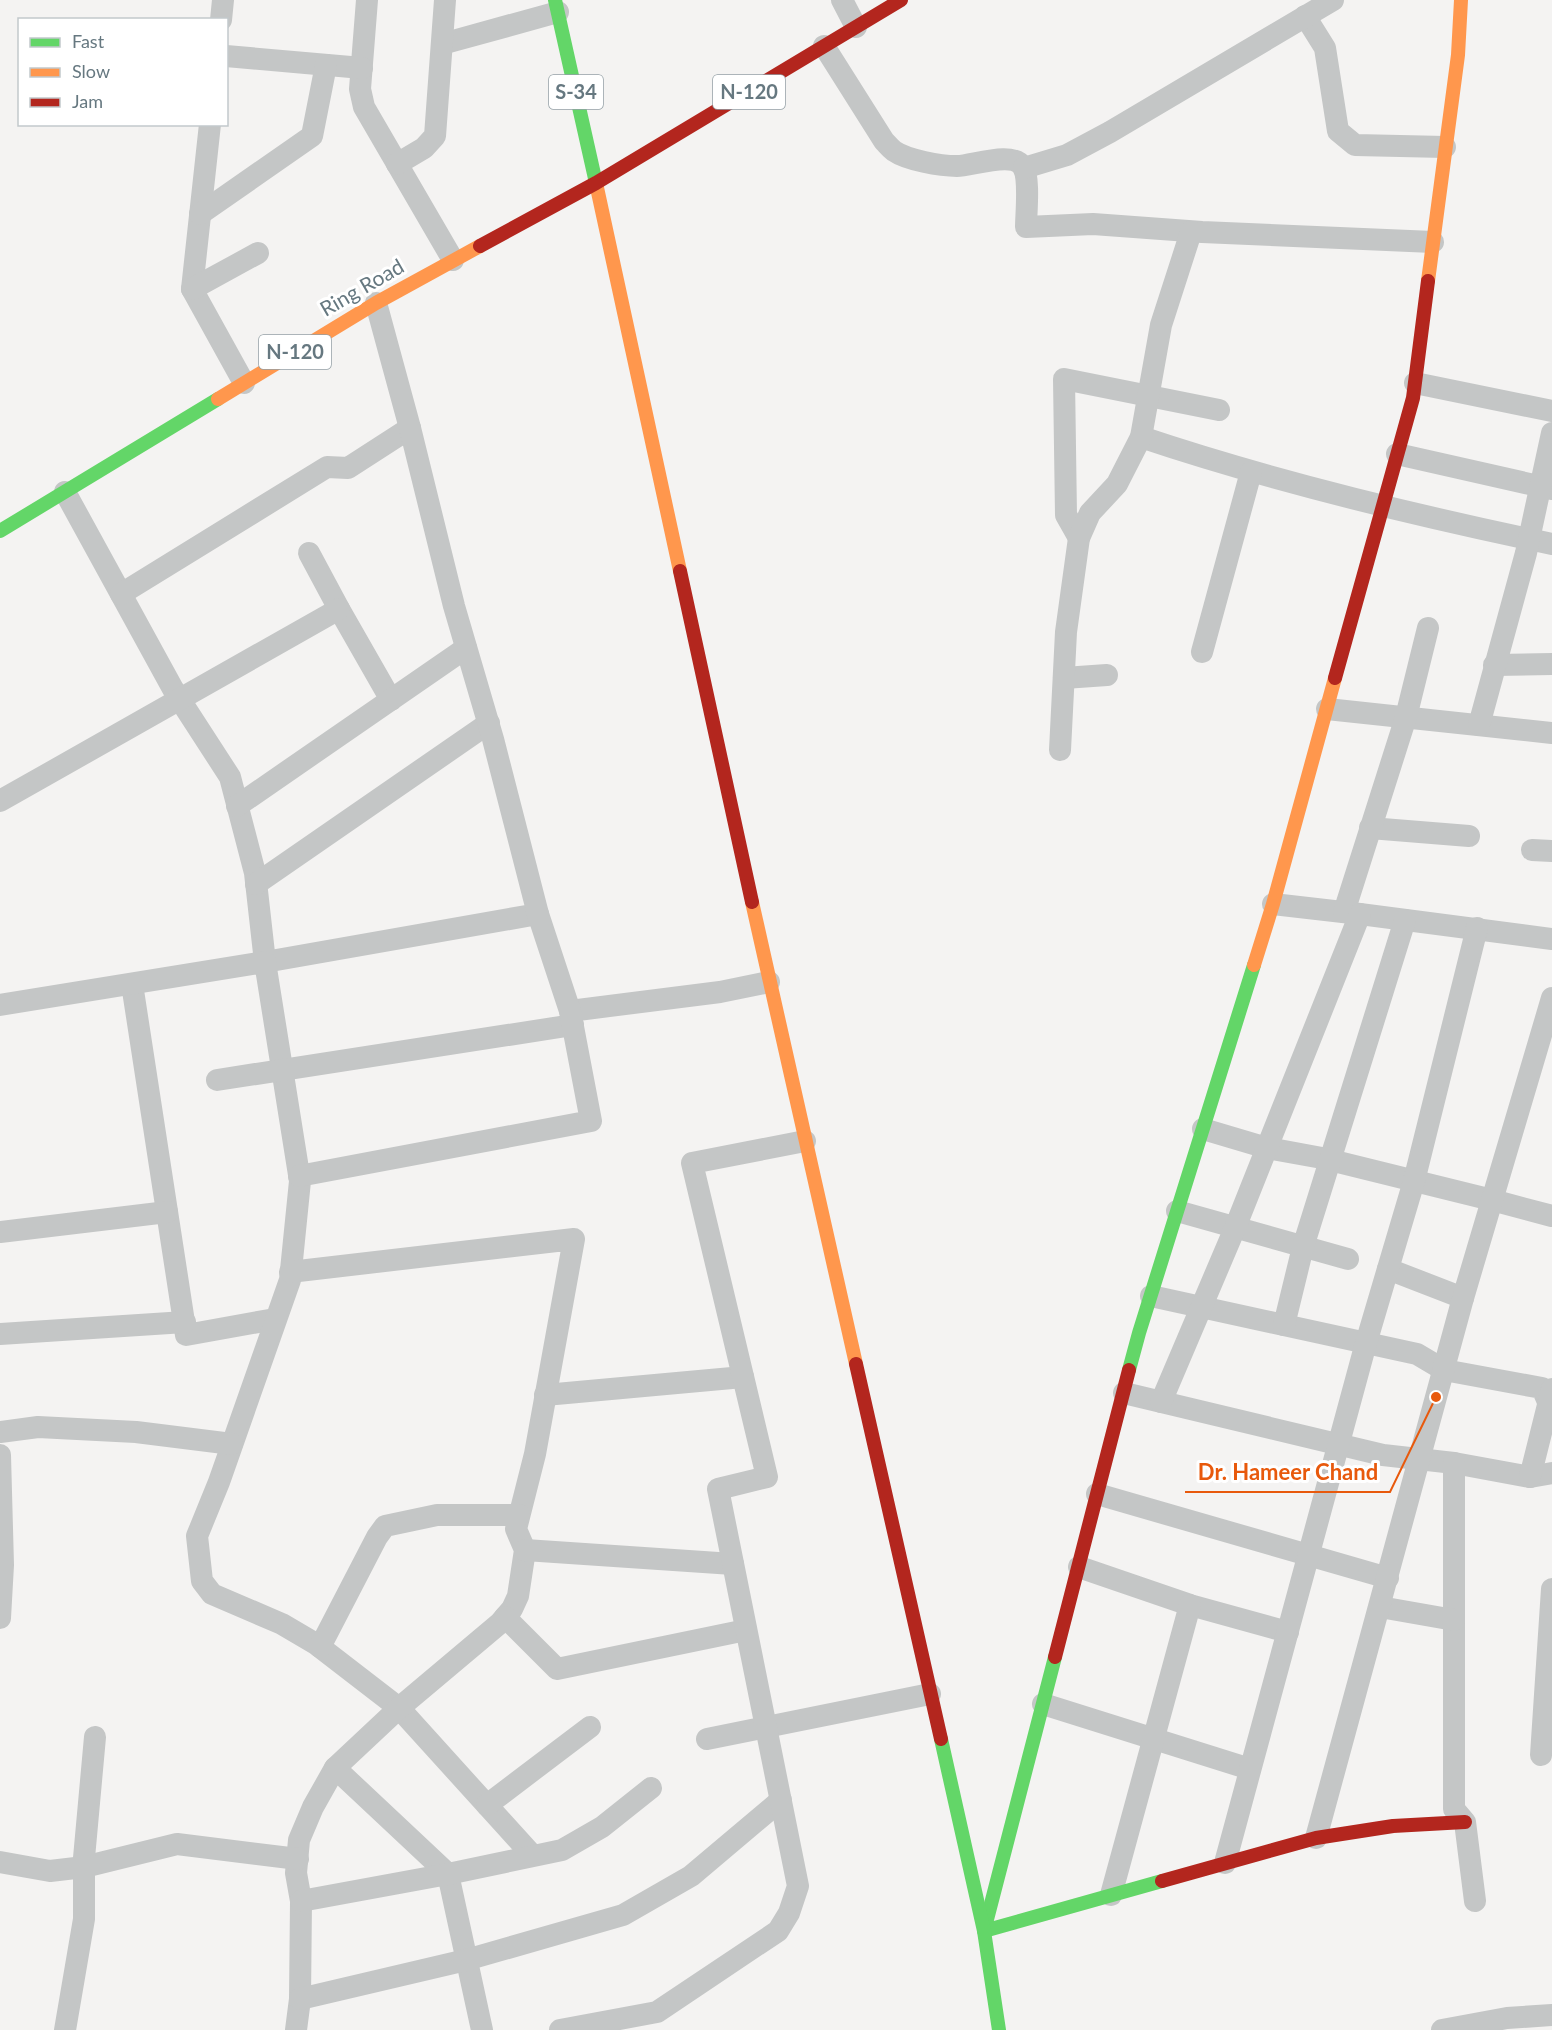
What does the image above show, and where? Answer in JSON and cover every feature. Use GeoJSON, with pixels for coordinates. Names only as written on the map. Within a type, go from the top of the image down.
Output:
{"type":"FeatureCollection","features":[{"type":"Feature","properties":{"kind":"main road","name":"N-120"},"geometry":{"type":"LineString","coordinates":[[596,183],[901,0]]}},
{"type":"Feature","properties":{"kind":"main road"},"geometry":{"type":"LineString","coordinates":[[984,1931],[1097,1494],[1151,1296],[1273,904],[1413,398],[1458,55],[1461,0]]}},
{"type":"Feature","properties":{"kind":"main road","name":"S-34"},"geometry":{"type":"LineString","coordinates":[[556,6],[596,183]]}},
{"type":"Feature","properties":{"kind":"main road"},"geometry":{"type":"LineString","coordinates":[[596,183],[769,982],[984,1931],[999,2030]]}},
{"type":"Feature","properties":{"kind":"main road","name":"Ring Road"},"geometry":{"type":"LineString","coordinates":[[0,531],[376,303],[596,183]]}},
{"type":"Feature","properties":{"kind":"main road"},"geometry":{"type":"LineString","coordinates":[[984,1931],[1316,1838],[1393,1826],[1465,1821]]}},
{"type":"Feature","properties":{"kind":"street"},"geometry":{"type":"LineString","coordinates":[[221,18],[223,0]]}},
{"type":"Feature","properties":{"kind":"street"},"geometry":{"type":"LineString","coordinates":[[367,0],[360,88],[364,107],[453,260]]}},
{"type":"Feature","properties":{"kind":"street"},"geometry":{"type":"LineString","coordinates":[[397,164],[424,148],[435,136],[445,0]]}},
{"type":"Feature","properties":{"kind":"street"},"geometry":{"type":"LineString","coordinates":[[842,0],[856,27]]}},
{"type":"Feature","properties":{"kind":"street"},"geometry":{"type":"LineString","coordinates":[[442,44],[556,6]]}},
{"type":"Feature","properties":{"kind":"street"},"geometry":{"type":"LineString","coordinates":[[1024,168],[1067,155],[1110,132],[1315,6],[1325,48],[1338,130],[1355,145],[1445,147]]}},
{"type":"Feature","properties":{"kind":"street"},"geometry":{"type":"LineString","coordinates":[[824,46],[884,141],[894,152],[934,164],[958,166],[996,159],[1013,160],[1024,168],[1026,227],[1093,224],[1191,231],[1433,242]]}},
{"type":"Feature","properties":{"kind":"street"},"geometry":{"type":"LineString","coordinates":[[228,56],[362,68]]}},
{"type":"Feature","properties":{"kind":"street"},"geometry":{"type":"LineString","coordinates":[[200,214],[312,136],[326,65]]}},
{"type":"Feature","properties":{"kind":"street"},"geometry":{"type":"LineString","coordinates":[[210,126],[192,289],[244,383]]}},
{"type":"Feature","properties":{"kind":"street"},"geometry":{"type":"LineString","coordinates":[[1060,750],[1066,632],[1079,538],[1090,513],[1117,484],[1140,437],[1161,325],[1191,231]]}},
{"type":"Feature","properties":{"kind":"street"},"geometry":{"type":"LineString","coordinates":[[192,289],[258,253]]}},
{"type":"Feature","properties":{"kind":"street"},"geometry":{"type":"LineString","coordinates":[[299,1176],[591,1121],[572,1018],[538,914],[489,723],[454,606],[376,303]]}},
{"type":"Feature","properties":{"kind":"street"},"geometry":{"type":"LineString","coordinates":[[1079,538],[1065,515],[1064,379],[1219,410]]}},
{"type":"Feature","properties":{"kind":"street"},"geometry":{"type":"LineString","coordinates":[[1414,383],[1552,411]]}},
{"type":"Feature","properties":{"kind":"street"},"geometry":{"type":"LineString","coordinates":[[121,594],[327,467],[348,468],[410,428]]}},
{"type":"Feature","properties":{"kind":"street"},"geometry":{"type":"LineString","coordinates":[[1479,725],[1529,539],[1546,488],[1552,433]]}},
{"type":"Feature","properties":{"kind":"street"},"geometry":{"type":"LineString","coordinates":[[1140,437],[1251,472],[1382,508],[1552,544]]}},
{"type":"Feature","properties":{"kind":"street"},"geometry":{"type":"LineString","coordinates":[[1397,454],[1546,488]]}},
{"type":"Feature","properties":{"kind":"street"},"geometry":{"type":"LineString","coordinates":[[1202,652],[1251,472]]}},
{"type":"Feature","properties":{"kind":"street"},"geometry":{"type":"LineString","coordinates":[[65,492],[180,699],[230,777],[255,873],[265,962],[299,1176],[290,1272],[219,1482],[197,1536],[202,1581],[212,1594],[282,1624],[320,1647],[399,1708],[532,1855]]}},
{"type":"Feature","properties":{"kind":"street"},"geometry":{"type":"LineString","coordinates":[[309,554],[391,700]]}},
{"type":"Feature","properties":{"kind":"street"},"geometry":{"type":"LineString","coordinates":[[0,801],[339,609]]}},
{"type":"Feature","properties":{"kind":"street"},"geometry":{"type":"LineString","coordinates":[[1161,1402],[1267,1148],[1352,913],[1371,828],[1406,717],[1428,628]]}},
{"type":"Feature","properties":{"kind":"street"},"geometry":{"type":"LineString","coordinates":[[237,806],[466,648]]}},
{"type":"Feature","properties":{"kind":"street"},"geometry":{"type":"LineString","coordinates":[[1494,665],[1552,664]]}},
{"type":"Feature","properties":{"kind":"street"},"geometry":{"type":"LineString","coordinates":[[1064,678],[1107,675]]}},
{"type":"Feature","properties":{"kind":"street"},"geometry":{"type":"LineString","coordinates":[[1327,709],[1552,733]]}},
{"type":"Feature","properties":{"kind":"street"},"geometry":{"type":"LineString","coordinates":[[256,884],[489,723]]}},
{"type":"Feature","properties":{"kind":"street"},"geometry":{"type":"LineString","coordinates":[[1371,828],[1469,836]]}},
{"type":"Feature","properties":{"kind":"street"},"geometry":{"type":"LineString","coordinates":[[1273,904],[1552,939]]}},
{"type":"Feature","properties":{"kind":"street"},"geometry":{"type":"LineString","coordinates":[[0,1005],[538,914]]}},
{"type":"Feature","properties":{"kind":"street"},"geometry":{"type":"LineString","coordinates":[[1284,1325],[1303,1247],[1404,920]]}},
{"type":"Feature","properties":{"kind":"street"},"geometry":{"type":"LineString","coordinates":[[1225,1863],[1366,1343],[1414,1181],[1477,928]]}},
{"type":"Feature","properties":{"kind":"street"},"geometry":{"type":"LineString","coordinates":[[217,1080],[769,982]]}},
{"type":"Feature","properties":{"kind":"street"},"geometry":{"type":"LineString","coordinates":[[132,984],[186,1335],[275,1319]]}},
{"type":"Feature","properties":{"kind":"street"},"geometry":{"type":"LineString","coordinates":[[1316,1838],[1463,1299],[1552,998]]}},
{"type":"Feature","properties":{"kind":"street"},"geometry":{"type":"LineString","coordinates":[[1203,1129],[1267,1148],[1329,1160],[1552,1216]]}},
{"type":"Feature","properties":{"kind":"street"},"geometry":{"type":"LineString","coordinates":[[566,2029],[653,2021],[657,2012],[778,1930],[789,1913],[798,1886],[718,1489],[767,1477],[692,1162],[805,1142]]}},
{"type":"Feature","properties":{"kind":"street"},"geometry":{"type":"LineString","coordinates":[[0,1232],[167,1212]]}},
{"type":"Feature","properties":{"kind":"street"},"geometry":{"type":"LineString","coordinates":[[1177,1212],[1348,1259]]}},
{"type":"Feature","properties":{"kind":"street"},"geometry":{"type":"LineString","coordinates":[[290,1272],[574,1239],[535,1454],[516,1529],[525,1550],[518,1596],[505,1617],[399,1708],[334,1768],[313,1807],[299,1840],[296,1873],[301,1901],[300,1999],[296,2030]]}},
{"type":"Feature","properties":{"kind":"street"},"geometry":{"type":"LineString","coordinates":[[1388,1269],[1463,1299]]}},
{"type":"Feature","properties":{"kind":"street"},"geometry":{"type":"LineString","coordinates":[[1124,1393],[1383,1455],[1541,1475],[1550,1395],[1542,1388],[1444,1370],[1417,1354],[1151,1296]]}},
{"type":"Feature","properties":{"kind":"street"},"geometry":{"type":"LineString","coordinates":[[0,1334],[185,1323]]}},
{"type":"Feature","properties":{"kind":"street"},"geometry":{"type":"LineString","coordinates":[[545,1395],[743,1377]]}},
{"type":"Feature","properties":{"kind":"street"},"geometry":{"type":"LineString","coordinates":[[0,1432],[49,1427],[136,1432],[232,1444]]}},
{"type":"Feature","properties":{"kind":"street"},"geometry":{"type":"LineString","coordinates":[[0,1455],[3,1565],[0,1618]]}},
{"type":"Feature","properties":{"kind":"street"},"geometry":{"type":"LineString","coordinates":[[1454,1463],[1454,1809],[1465,1821],[1475,1901]]}},
{"type":"Feature","properties":{"kind":"street"},"geometry":{"type":"LineString","coordinates":[[1097,1494],[1388,1578]]}},
{"type":"Feature","properties":{"kind":"street"},"geometry":{"type":"LineString","coordinates":[[320,1647],[377,1537],[385,1526],[437,1515],[519,1515]]}},
{"type":"Feature","properties":{"kind":"street"},"geometry":{"type":"LineString","coordinates":[[525,1550],[733,1564]]}},
{"type":"Feature","properties":{"kind":"street"},"geometry":{"type":"LineString","coordinates":[[1078,1567],[1190,1605],[1288,1632]]}},
{"type":"Feature","properties":{"kind":"street"},"geometry":{"type":"LineString","coordinates":[[1541,1755],[1552,1590]]}},
{"type":"Feature","properties":{"kind":"street"},"geometry":{"type":"LineString","coordinates":[[1111,1895],[1190,1605]]}},
{"type":"Feature","properties":{"kind":"street"},"geometry":{"type":"LineString","coordinates":[[1380,1607],[1454,1620]]}},
{"type":"Feature","properties":{"kind":"street"},"geometry":{"type":"LineString","coordinates":[[505,1617],[557,1670],[746,1630]]}},
{"type":"Feature","properties":{"kind":"street"},"geometry":{"type":"LineString","coordinates":[[707,1739],[930,1694]]}},
{"type":"Feature","properties":{"kind":"street"},"geometry":{"type":"LineString","coordinates":[[1043,1704],[1250,1769]]}},
{"type":"Feature","properties":{"kind":"street"},"geometry":{"type":"LineString","coordinates":[[487,1805],[590,1727]]}},
{"type":"Feature","properties":{"kind":"street"},"geometry":{"type":"LineString","coordinates":[[65,2030],[84,1919],[84,1867],[94,1737]]}},
{"type":"Feature","properties":{"kind":"street"},"geometry":{"type":"LineString","coordinates":[[334,1768],[448,1874],[482,2030]]}},
{"type":"Feature","properties":{"kind":"street"},"geometry":{"type":"LineString","coordinates":[[301,1901],[562,1850],[602,1827],[651,1788]]}},
{"type":"Feature","properties":{"kind":"street"},"geometry":{"type":"LineString","coordinates":[[300,1999],[466,1960],[623,1916],[691,1876],[781,1800]]}},
{"type":"Feature","properties":{"kind":"street"},"geometry":{"type":"LineString","coordinates":[[0,1862],[50,1871],[84,1867],[177,1844],[298,1859]]}},
{"type":"Feature","properties":{"kind":"street"},"geometry":{"type":"LineString","coordinates":[[1443,2030],[1506,2024],[1552,2015]]}},
{"type":"Feature","properties":{"kind":"traffic: fast"},"geometry":{"type":"LineString","coordinates":[[555,0],[596,183]]}},
{"type":"Feature","properties":{"kind":"traffic: fast"},"geometry":{"type":"LineString","coordinates":[[0,531],[218,399]]}},
{"type":"Feature","properties":{"kind":"traffic: fast"},"geometry":{"type":"LineString","coordinates":[[1129,1370],[1254,965]]}},
{"type":"Feature","properties":{"kind":"traffic: fast"},"geometry":{"type":"LineString","coordinates":[[1055,1657],[984,1931],[1162,1881]]}},
{"type":"Feature","properties":{"kind":"traffic: fast"},"geometry":{"type":"LineString","coordinates":[[941,1739],[984,1931],[999,2030]]}},
{"type":"Feature","properties":{"kind":"traffic: slow"},"geometry":{"type":"LineString","coordinates":[[1428,281],[1458,55],[1461,0]]}},
{"type":"Feature","properties":{"kind":"traffic: slow"},"geometry":{"type":"LineString","coordinates":[[596,183],[680,571]]}},
{"type":"Feature","properties":{"kind":"traffic: slow"},"geometry":{"type":"LineString","coordinates":[[218,399],[376,303],[480,246]]}},
{"type":"Feature","properties":{"kind":"traffic: slow"},"geometry":{"type":"LineString","coordinates":[[1254,965],[1335,678]]}},
{"type":"Feature","properties":{"kind":"traffic: slow"},"geometry":{"type":"LineString","coordinates":[[752,902],[856,1364]]}},
{"type":"Feature","properties":{"kind":"traffic: jam"},"geometry":{"type":"LineString","coordinates":[[480,246],[596,183],[901,0]]}},
{"type":"Feature","properties":{"kind":"traffic: jam"},"geometry":{"type":"LineString","coordinates":[[1335,678],[1413,398],[1428,281]]}},
{"type":"Feature","properties":{"kind":"traffic: jam"},"geometry":{"type":"LineString","coordinates":[[680,571],[752,902]]}},
{"type":"Feature","properties":{"kind":"traffic: jam"},"geometry":{"type":"LineString","coordinates":[[856,1364],[941,1739]]}},
{"type":"Feature","properties":{"kind":"traffic: jam"},"geometry":{"type":"LineString","coordinates":[[1055,1657],[1129,1370]]}},
{"type":"Feature","properties":{"kind":"traffic: jam"},"geometry":{"type":"LineString","coordinates":[[1162,1881],[1316,1838],[1393,1826],[1465,1822]]}},
{"type":"Feature","properties":{"kind":"place","name":"Dr. Hameer Chand"},"geometry":{"type":"Point","coordinates":[1436,1397]}}]}
